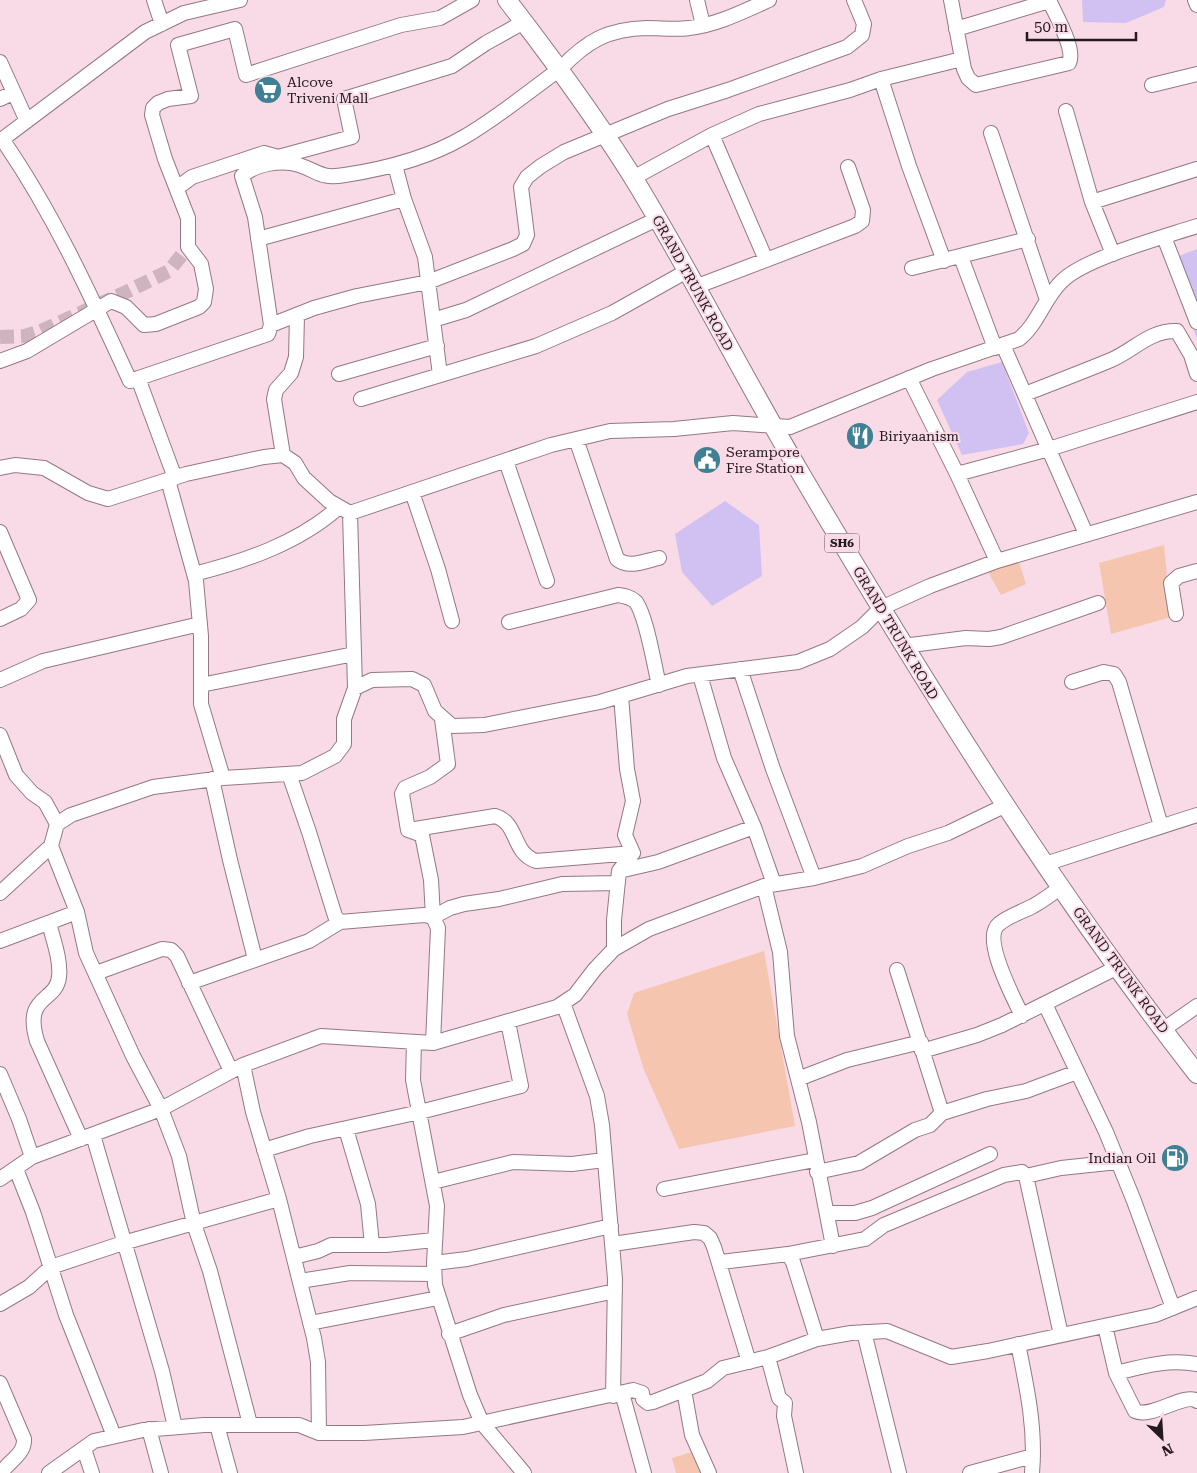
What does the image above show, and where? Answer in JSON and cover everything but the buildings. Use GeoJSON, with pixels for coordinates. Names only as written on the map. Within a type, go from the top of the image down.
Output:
{"type":"FeatureCollection","features":[{"type":"Feature","properties":{"kind":"main road","name":"GRAND TRUNK ROAD"},"geometry":{"type":"LineString","coordinates":[[507,0],[560,69],[633,178],[773,426],[903,646],[1004,806],[1118,967],[1197,1074]]}},
{"type":"Feature","properties":{"kind":"street"},"geometry":{"type":"LineString","coordinates":[[154,0],[162,24]]}},
{"type":"Feature","properties":{"kind":"street"},"geometry":{"type":"LineString","coordinates":[[240,0],[184,13],[145,32],[1,140],[20,166],[69,252],[130,381],[268,334],[271,325],[258,239],[254,217],[242,176],[248,171],[255,167],[288,162],[300,165],[320,176],[335,177],[395,166],[463,138],[560,69],[573,55],[603,34],[645,28],[690,28],[736,15],[761,2]]}},
{"type":"Feature","properties":{"kind":"street"},"geometry":{"type":"LineString","coordinates":[[0,361],[27,351],[111,301],[120,303],[140,322],[150,325],[199,307],[204,302],[206,289],[201,264],[188,247],[188,218],[152,115],[152,108],[158,102],[192,96],[178,45],[235,29],[246,75],[401,25],[440,18],[472,0]]}},
{"type":"Feature","properties":{"kind":"street"},"geometry":{"type":"LineString","coordinates":[[698,0],[703,25]]}},
{"type":"Feature","properties":{"kind":"street"},"geometry":{"type":"LineString","coordinates":[[271,325],[358,296],[428,282],[496,257],[523,244],[527,235],[521,187],[527,177],[564,152],[668,109],[728,90],[847,47],[862,34],[864,24],[854,0]]}},
{"type":"Feature","properties":{"kind":"street"},"geometry":{"type":"LineString","coordinates":[[951,0],[956,29],[962,60],[968,78],[976,85],[1069,63],[1072,58],[1068,43],[1049,1],[956,29]]}},
{"type":"Feature","properties":{"kind":"street"},"geometry":{"type":"LineString","coordinates":[[1194,0],[1197,5]]}},
{"type":"Feature","properties":{"kind":"street"},"geometry":{"type":"LineString","coordinates":[[177,188],[192,177],[264,153],[278,157],[352,137],[344,99],[452,66],[486,43],[524,22]]}},
{"type":"Feature","properties":{"kind":"street"},"geometry":{"type":"LineString","coordinates":[[633,178],[712,135],[760,114],[850,90],[880,79],[962,60]]}},
{"type":"Feature","properties":{"kind":"street"},"geometry":{"type":"LineString","coordinates":[[0,62],[6,96],[26,120]]}},
{"type":"Feature","properties":{"kind":"street"},"geometry":{"type":"LineString","coordinates":[[1152,85],[1197,74]]}},
{"type":"Feature","properties":{"kind":"street"},"geometry":{"type":"LineString","coordinates":[[880,79],[908,166],[944,261]]}},
{"type":"Feature","properties":{"kind":"street"},"geometry":{"type":"LineString","coordinates":[[1066,111],[1092,202],[1113,254]]}},
{"type":"Feature","properties":{"kind":"street"},"geometry":{"type":"LineString","coordinates":[[991,133],[1047,300]]}},
{"type":"Feature","properties":{"kind":"street"},"geometry":{"type":"LineString","coordinates":[[712,135],[766,260]]}},
{"type":"Feature","properties":{"kind":"street"},"geometry":{"type":"LineString","coordinates":[[395,166],[404,199],[425,257],[440,375]]}},
{"type":"Feature","properties":{"kind":"street"},"geometry":{"type":"LineString","coordinates":[[695,287],[855,226],[862,221],[864,216],[863,210],[848,167]]}},
{"type":"Feature","properties":{"kind":"street"},"geometry":{"type":"LineString","coordinates":[[1092,202],[1197,169]]}},
{"type":"Feature","properties":{"kind":"street"},"geometry":{"type":"LineString","coordinates":[[258,239],[404,199]]}},
{"type":"Feature","properties":{"kind":"street"},"geometry":{"type":"LineString","coordinates":[[433,320],[466,310],[657,219]]}},
{"type":"Feature","properties":{"kind":"street"},"geometry":{"type":"LineString","coordinates":[[194,574],[257,556],[344,510],[412,492],[551,445],[610,431],[674,429],[733,423],[790,427],[909,378],[1019,339],[1030,331],[1047,300],[1062,280],[1113,254],[1197,226]]}},
{"type":"Feature","properties":{"kind":"street"},"geometry":{"type":"LineString","coordinates":[[1164,237],[1197,322]]}},
{"type":"Feature","properties":{"kind":"street"},"geometry":{"type":"LineString","coordinates":[[912,268],[1028,239]]}},
{"type":"Feature","properties":{"kind":"street"},"geometry":{"type":"LineString","coordinates":[[961,257],[999,346],[1025,394],[1086,534]]}},
{"type":"Feature","properties":{"kind":"street"},"geometry":{"type":"LineString","coordinates":[[361,399],[536,346],[612,313],[686,271]]}},
{"type":"Feature","properties":{"kind":"street"},"geometry":{"type":"LineString","coordinates":[[283,455],[274,399],[276,390],[291,373],[296,357],[297,315]]}},
{"type":"Feature","properties":{"kind":"street"},"geometry":{"type":"LineString","coordinates":[[1025,394],[1113,359],[1144,339],[1167,331],[1177,331],[1194,354],[1197,374]]}},
{"type":"Feature","properties":{"kind":"street"},"geometry":{"type":"LineString","coordinates":[[339,374],[437,346]]}},
{"type":"Feature","properties":{"kind":"street"},"geometry":{"type":"LineString","coordinates":[[138,378],[172,479],[194,574],[200,624],[201,704],[218,778],[230,860],[256,959]]}},
{"type":"Feature","properties":{"kind":"street"},"geometry":{"type":"LineString","coordinates":[[909,378],[957,474],[997,561]]}},
{"type":"Feature","properties":{"kind":"street"},"geometry":{"type":"LineString","coordinates":[[957,474],[1049,450],[1197,402]]}},
{"type":"Feature","properties":{"kind":"street"},"geometry":{"type":"LineString","coordinates":[[576,439],[617,560],[623,564],[630,564],[659,558]]}},
{"type":"Feature","properties":{"kind":"street"},"geometry":{"type":"LineString","coordinates":[[0,468],[15,466],[44,468],[88,493],[108,499],[172,479],[264,457],[283,455],[295,463],[304,478],[344,510],[355,688],[344,720],[344,744],[335,756],[302,773],[218,778],[153,787],[71,816],[57,824]]}},
{"type":"Feature","properties":{"kind":"street"},"geometry":{"type":"LineString","coordinates":[[506,461],[547,581]]}},
{"type":"Feature","properties":{"kind":"street"},"geometry":{"type":"LineString","coordinates":[[412,492],[438,569],[452,621]]}},
{"type":"Feature","properties":{"kind":"street"},"geometry":{"type":"LineString","coordinates":[[355,688],[372,680],[412,679],[424,685],[435,711],[452,726],[484,725],[621,696],[700,675],[798,662],[830,649],[862,627],[881,608],[930,586],[997,561],[1197,502]]}},
{"type":"Feature","properties":{"kind":"street"},"geometry":{"type":"LineString","coordinates":[[0,532],[28,600],[21,609],[0,619]]}},
{"type":"Feature","properties":{"kind":"street"},"geometry":{"type":"LineString","coordinates":[[1176,614],[1171,583],[1179,576],[1197,571]]}},
{"type":"Feature","properties":{"kind":"street"},"geometry":{"type":"LineString","coordinates":[[509,622],[618,595],[628,596],[635,602],[642,615],[659,685]]}},
{"type":"Feature","properties":{"kind":"street"},"geometry":{"type":"LineString","coordinates":[[903,646],[954,639],[1001,638],[1098,603]]}},
{"type":"Feature","properties":{"kind":"street"},"geometry":{"type":"LineString","coordinates":[[0,680],[43,661],[200,624]]}},
{"type":"Feature","properties":{"kind":"street"},"geometry":{"type":"LineString","coordinates":[[201,684],[354,654]]}},
{"type":"Feature","properties":{"kind":"street"},"geometry":{"type":"LineString","coordinates":[[740,669],[773,770],[814,878]]}},
{"type":"Feature","properties":{"kind":"street"},"geometry":{"type":"LineString","coordinates":[[1072,682],[1104,672],[1114,674],[1119,682],[1160,826]]}},
{"type":"Feature","properties":{"kind":"street"},"geometry":{"type":"LineString","coordinates":[[700,675],[724,758],[754,827],[769,885],[780,952],[787,1036],[809,1122],[833,1246]]}},
{"type":"Feature","properties":{"kind":"street"},"geometry":{"type":"LineString","coordinates":[[621,696],[627,769],[633,801],[625,835],[633,853]]}},
{"type":"Feature","properties":{"kind":"street"},"geometry":{"type":"LineString","coordinates":[[408,830],[402,794],[405,788],[430,777],[448,764],[442,719]]}},
{"type":"Feature","properties":{"kind":"street"},"geometry":{"type":"LineString","coordinates":[[0,735],[16,775],[32,793],[45,802],[57,824],[51,846],[0,893]]}},
{"type":"Feature","properties":{"kind":"street"},"geometry":{"type":"LineString","coordinates":[[288,774],[309,832],[335,916],[340,922]]}},
{"type":"Feature","properties":{"kind":"street"},"geometry":{"type":"LineString","coordinates":[[0,1179],[16,1170],[32,1156],[160,1109],[237,1068],[321,1036],[433,1043],[557,1007],[575,995],[595,969],[614,949],[649,929],[769,885],[814,878],[862,866],[908,846],[948,833],[1004,806]]}},
{"type":"Feature","properties":{"kind":"street"},"geometry":{"type":"LineString","coordinates":[[1045,864],[1197,815]]}},
{"type":"Feature","properties":{"kind":"street"},"geometry":{"type":"LineString","coordinates":[[408,830],[495,816],[503,818],[510,826],[518,848],[527,858],[536,861],[633,853]]}},
{"type":"Feature","properties":{"kind":"street"},"geometry":{"type":"LineString","coordinates":[[189,983],[309,941],[340,922],[424,915],[433,917],[450,908],[464,904],[499,899],[562,884],[619,877],[754,827]]}},
{"type":"Feature","properties":{"kind":"street"},"geometry":{"type":"LineString","coordinates":[[408,830],[422,835],[430,873],[433,917],[438,928],[433,1043]]}},
{"type":"Feature","properties":{"kind":"street"},"geometry":{"type":"LineString","coordinates":[[51,846],[76,912],[86,953],[133,1056],[160,1109],[179,1156],[194,1224],[210,1271],[250,1424]]}},
{"type":"Feature","properties":{"kind":"street"},"geometry":{"type":"LineString","coordinates":[[614,949],[614,920],[619,877],[633,853]]}},
{"type":"Feature","properties":{"kind":"street"},"geometry":{"type":"LineString","coordinates":[[1022,1016],[999,964],[992,933],[998,924],[1035,905],[1062,887]]}},
{"type":"Feature","properties":{"kind":"street"},"geometry":{"type":"LineString","coordinates":[[0,942],[76,912]]}},
{"type":"Feature","properties":{"kind":"street"},"geometry":{"type":"LineString","coordinates":[[49,922],[59,977],[55,987],[42,999],[33,1015],[32,1024],[37,1041],[87,1137],[123,1243],[157,1354],[175,1427]]}},
{"type":"Feature","properties":{"kind":"street"},"geometry":{"type":"LineString","coordinates":[[96,974],[162,949],[171,950],[177,956],[189,983],[237,1068],[264,1150],[310,1323],[318,1362],[319,1433]]}},
{"type":"Feature","properties":{"kind":"street"},"geometry":{"type":"LineString","coordinates":[[798,1079],[847,1060],[977,1035],[1022,1016],[1118,967]]}},
{"type":"Feature","properties":{"kind":"street"},"geometry":{"type":"LineString","coordinates":[[897,970],[942,1113]]}},
{"type":"Feature","properties":{"kind":"street"},"geometry":{"type":"LineString","coordinates":[[563,1003],[597,1096],[602,1125],[613,1244],[618,1394],[644,1473]]}},
{"type":"Feature","properties":{"kind":"street"},"geometry":{"type":"LineString","coordinates":[[1045,1004],[1118,1162],[1172,1308]]}},
{"type":"Feature","properties":{"kind":"street"},"geometry":{"type":"LineString","coordinates":[[1164,1029],[1197,1006]]}},
{"type":"Feature","properties":{"kind":"street"},"geometry":{"type":"LineString","coordinates":[[264,1150],[521,1086],[508,1022]]}},
{"type":"Feature","properties":{"kind":"street"},"geometry":{"type":"LineString","coordinates":[[414,1042],[413,1080],[437,1206],[434,1268],[438,1298],[470,1396],[482,1423],[524,1473]]}},
{"type":"Feature","properties":{"kind":"street"},"geometry":{"type":"LineString","coordinates":[[664,1189],[816,1166],[859,1163],[915,1130],[930,1125],[942,1113],[987,1098],[1026,1091],[1077,1072]]}},
{"type":"Feature","properties":{"kind":"street"},"geometry":{"type":"LineString","coordinates":[[0,1074],[20,1119],[32,1156]]}},
{"type":"Feature","properties":{"kind":"street"},"geometry":{"type":"LineString","coordinates":[[346,1129],[368,1204],[372,1245]]}},
{"type":"Feature","properties":{"kind":"street"},"geometry":{"type":"LineString","coordinates":[[828,1213],[855,1212],[872,1208],[990,1154]]}},
{"type":"Feature","properties":{"kind":"street"},"geometry":{"type":"LineString","coordinates":[[433,1182],[513,1162],[572,1164],[604,1160]]}},
{"type":"Feature","properties":{"kind":"street"},"geometry":{"type":"LineString","coordinates":[[1026,1176],[1061,1168],[1118,1162]]}},
{"type":"Feature","properties":{"kind":"street"},"geometry":{"type":"LineString","coordinates":[[16,1170],[33,1212],[66,1315],[114,1436]]}},
{"type":"Feature","properties":{"kind":"street"},"geometry":{"type":"LineString","coordinates":[[720,1262],[788,1254],[865,1239],[884,1225],[984,1182],[1022,1172],[1026,1176],[1061,1335]]}},
{"type":"Feature","properties":{"kind":"street"},"geometry":{"type":"LineString","coordinates":[[0,1304],[29,1287],[51,1267],[123,1243],[278,1199]]}},
{"type":"Feature","properties":{"kind":"street"},"geometry":{"type":"LineString","coordinates":[[300,1282],[350,1273],[434,1268],[611,1226]]}},
{"type":"Feature","properties":{"kind":"street"},"geometry":{"type":"LineString","coordinates":[[613,1244],[694,1232],[704,1233],[710,1238],[720,1262],[749,1362]]}},
{"type":"Feature","properties":{"kind":"street"},"geometry":{"type":"LineString","coordinates":[[294,1257],[318,1251],[331,1245],[372,1245],[434,1240]]}},
{"type":"Feature","properties":{"kind":"street"},"geometry":{"type":"LineString","coordinates":[[788,1254],[793,1262],[817,1339]]}},
{"type":"Feature","properties":{"kind":"street"},"geometry":{"type":"LineString","coordinates":[[449,1334],[504,1315],[615,1291]]}},
{"type":"Feature","properties":{"kind":"street"},"geometry":{"type":"LineString","coordinates":[[310,1323],[438,1298]]}},
{"type":"Feature","properties":{"kind":"street"},"geometry":{"type":"LineString","coordinates":[[49,1473],[94,1442],[149,1429],[217,1425],[299,1424],[319,1433],[364,1433],[453,1428],[638,1390],[642,1393],[642,1400],[648,1403],[707,1381],[723,1368],[768,1357],[817,1339],[864,1332],[887,1331],[951,1356],[1155,1315],[1197,1298]]}},
{"type":"Feature","properties":{"kind":"street"},"geometry":{"type":"LineString","coordinates":[[1106,1326],[1116,1373],[1132,1407],[1140,1413],[1190,1398],[1197,1401]]}},
{"type":"Feature","properties":{"kind":"street"},"geometry":{"type":"LineString","coordinates":[[864,1332],[899,1473]]}},
{"type":"Feature","properties":{"kind":"street"},"geometry":{"type":"LineString","coordinates":[[1018,1344],[1032,1418],[1032,1473]]}},
{"type":"Feature","properties":{"kind":"street"},"geometry":{"type":"LineString","coordinates":[[768,1357],[779,1398],[785,1403],[784,1416],[796,1473]]}},
{"type":"Feature","properties":{"kind":"street"},"geometry":{"type":"LineString","coordinates":[[1116,1373],[1155,1363],[1181,1361],[1197,1364]]}},
{"type":"Feature","properties":{"kind":"street"},"geometry":{"type":"LineString","coordinates":[[0,1383],[24,1439],[24,1446],[20,1453],[9,1462],[1,1473]]}},
{"type":"Feature","properties":{"kind":"street"},"geometry":{"type":"LineString","coordinates":[[684,1390],[692,1435],[709,1473]]}},
{"type":"Feature","properties":{"kind":"street"},"geometry":{"type":"LineString","coordinates":[[217,1425],[230,1473]]}},
{"type":"Feature","properties":{"kind":"street"},"geometry":{"type":"LineString","coordinates":[[149,1429],[161,1473]]}},
{"type":"Feature","properties":{"kind":"street"},"geometry":{"type":"LineString","coordinates":[[84,1449],[92,1473]]}},
{"type":"Feature","properties":{"kind":"street"},"geometry":{"type":"LineString","coordinates":[[970,1473],[1033,1456]]}},
{"type":"Feature","properties":{"kind":"shaded area"},"geometry":{"type":"Polygon","coordinates":[[[1082,0],[1166,0],[1164,7],[1126,23],[1083,22],[1082,0]]]}},
{"type":"Feature","properties":{"kind":"shaded area"},"geometry":{"type":"Polygon","coordinates":[[[1197,249],[1197,339],[1168,260],[1197,249]]]}},
{"type":"Feature","properties":{"kind":"shaded area"},"geometry":{"type":"Polygon","coordinates":[[[1002,362],[1029,433],[1023,444],[962,455],[937,400],[967,372],[1002,362]]]}},
{"type":"Feature","properties":{"kind":"shaded area"},"geometry":{"type":"Polygon","coordinates":[[[725,501],[759,525],[762,576],[712,606],[682,572],[675,534],[725,501]]]}},
{"type":"Feature","properties":{"kind":"shaded area"},"geometry":{"type":"Polygon","coordinates":[[[1164,545],[1171,617],[1111,634],[1099,563],[1164,545]]]}},
{"type":"Feature","properties":{"kind":"shaded area"},"geometry":{"type":"Polygon","coordinates":[[[1020,557],[1019,562],[1026,584],[1001,595],[988,572],[1020,557]]]}},
{"type":"Feature","properties":{"kind":"shaded area"},"geometry":{"type":"Polygon","coordinates":[[[764,951],[795,1126],[679,1149],[644,1070],[627,1014],[634,993],[764,951]]]}},
{"type":"Feature","properties":{"kind":"shaded area"},"geometry":{"type":"Polygon","coordinates":[[[695,1451],[705,1473],[676,1473],[672,1458],[695,1451]]]}},
{"type":"Feature","properties":{"kind":"tunnel"},"geometry":{"type":"LineString","coordinates":[[0,337],[25,336],[41,331],[126,292],[169,271],[188,247]]}},
{"type":"Feature","properties":{"kind":"place","name":"Alcove Triveni Mall"},"geometry":{"type":"Point","coordinates":[268,90]}},
{"type":"Feature","properties":{"kind":"place","name":"Biriyaanism"},"geometry":{"type":"Point","coordinates":[860,436]}},
{"type":"Feature","properties":{"kind":"place","name":"Serampore Fire Station"},"geometry":{"type":"Point","coordinates":[707,460]}},
{"type":"Feature","properties":{"kind":"place","name":"Indian Oil"},"geometry":{"type":"Point","coordinates":[1175,1158]}}]}
